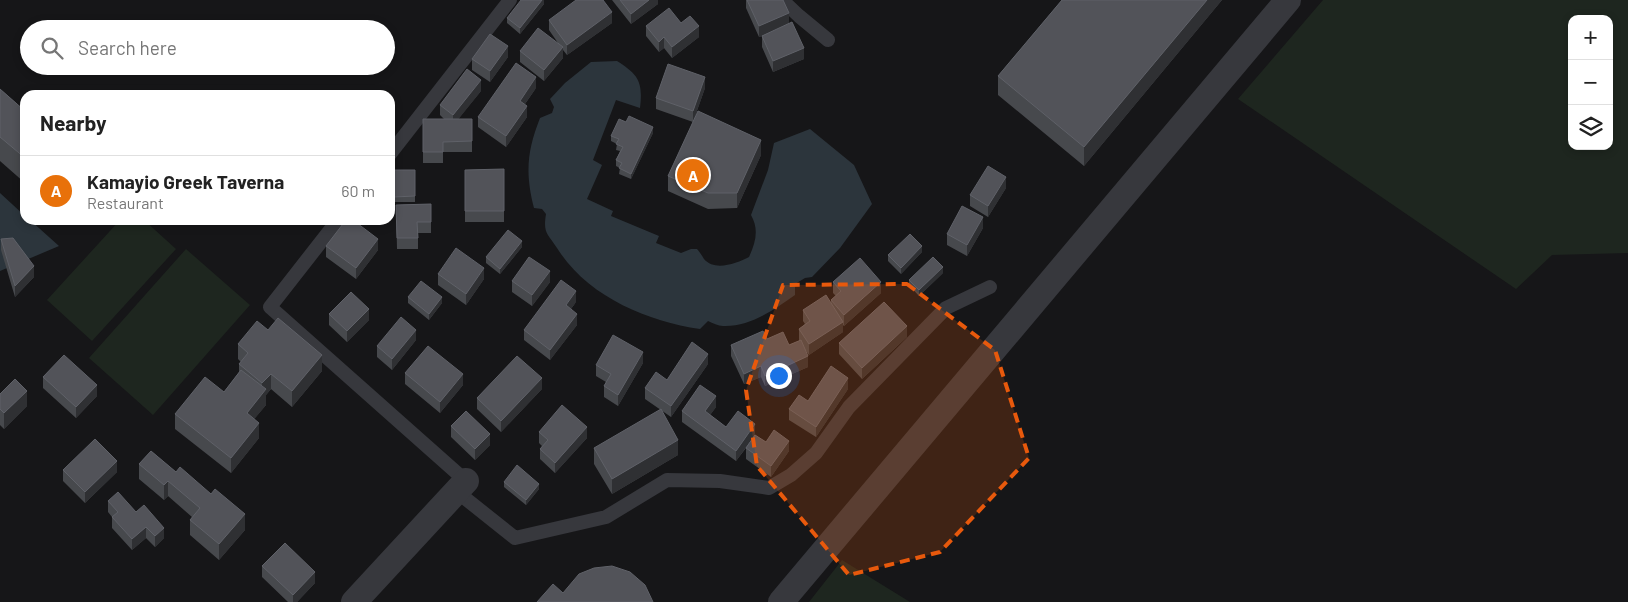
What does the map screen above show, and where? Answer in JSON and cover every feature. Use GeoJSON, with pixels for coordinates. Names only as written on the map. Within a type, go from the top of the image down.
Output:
{"type":"FeatureCollection","features":[{"type":"Feature","properties":{"kind":"street"},"geometry":{"type":"LineString","coordinates":[[781,602],[1288,0]]}},
{"type":"Feature","properties":{"kind":"street"},"geometry":{"type":"LineString","coordinates":[[354,602],[461,486]]}},
{"type":"Feature","properties":{"kind":"lane"},"geometry":{"type":"LineString","coordinates":[[395,148],[510,0]]}},
{"type":"Feature","properties":{"kind":"lane"},"geometry":{"type":"LineString","coordinates":[[782,0],[828,40]]}},
{"type":"Feature","properties":{"kind":"lane"},"geometry":{"type":"LineString","coordinates":[[334,225],[270,307],[515,538],[606,517],[667,480],[720,481],[769,488],[791,475],[816,453],[849,407],[946,308],[990,287]]}},
{"type":"Feature","properties":{"kind":"highlighted area"},"geometry":{"type":"Polygon","coordinates":[[[907,284],[995,350],[1029,458],[940,552],[849,575],[757,466],[746,390],[783,285],[907,284]]]}},
{"type":"Feature","properties":{"kind":"shaded area"},"geometry":{"type":"Polygon","coordinates":[[[1323,0],[1628,0],[1628,253],[1552,255],[1516,289],[1238,99],[1323,0]]]}},
{"type":"Feature","properties":{"kind":"shaded area"},"geometry":{"type":"Polygon","coordinates":[[[617,61],[635,75],[638,80],[641,92],[640,108],[616,100],[593,160],[602,165],[587,199],[613,211],[611,216],[659,236],[656,243],[681,253],[697,249],[709,263],[720,266],[732,264],[749,257],[756,236],[755,225],[751,215],[768,170],[774,143],[810,129],[854,165],[872,204],[840,248],[812,277],[805,278],[795,284],[795,295],[770,312],[752,321],[733,326],[723,326],[708,321],[700,329],[659,320],[620,304],[584,280],[570,265],[547,233],[545,225],[546,214],[542,209],[534,208],[529,184],[529,162],[532,141],[540,118],[552,113],[554,107],[550,99],[565,83],[591,62],[617,61]]]}},
{"type":"Feature","properties":{"kind":"shaded area"},"geometry":{"type":"Polygon","coordinates":[[[0,193],[20,211],[20,225],[36,225],[59,246],[0,271],[0,193]]]}},
{"type":"Feature","properties":{"kind":"shaded area"},"geometry":{"type":"Polygon","coordinates":[[[115,225],[150,225],[176,249],[92,341],[47,300],[115,225]]]}},
{"type":"Feature","properties":{"kind":"shaded area"},"geometry":{"type":"Polygon","coordinates":[[[186,249],[250,305],[153,415],[89,358],[186,249]]]}},
{"type":"Feature","properties":{"kind":"shaded area"},"geometry":{"type":"Polygon","coordinates":[[[842,560],[910,602],[809,602],[842,560]]]}},
{"type":"Feature","properties":{"kind":"building"},"geometry":{"type":"Polygon","coordinates":[[[521,0],[542,0],[520,28],[507,18],[521,0]]]}},
{"type":"Feature","properties":{"kind":"building"},"geometry":{"type":"Polygon","coordinates":[[[576,0],[603,0],[612,12],[567,45],[549,20],[576,0]]]}},
{"type":"Feature","properties":{"kind":"building"},"geometry":{"type":"Polygon","coordinates":[[[620,0],[649,0],[631,14],[620,0]]]}},
{"type":"Feature","properties":{"kind":"building"},"geometry":{"type":"Polygon","coordinates":[[[747,0],[783,0],[789,13],[759,26],[747,0]]]}},
{"type":"Feature","properties":{"kind":"building"},"geometry":{"type":"Polygon","coordinates":[[[1062,0],[1207,0],[1084,147],[998,76],[1062,0]]]}},
{"type":"Feature","properties":{"kind":"building"},"geometry":{"type":"Polygon","coordinates":[[[669,8],[681,23],[690,16],[699,26],[672,47],[664,37],[659,42],[646,26],[669,8]]]}},
{"type":"Feature","properties":{"kind":"building"},"geometry":{"type":"Polygon","coordinates":[[[792,22],[804,48],[773,61],[762,36],[792,22]]]}},
{"type":"Feature","properties":{"kind":"building"},"geometry":{"type":"Polygon","coordinates":[[[538,28],[563,47],[544,70],[520,51],[538,28]]]}},
{"type":"Feature","properties":{"kind":"building"},"geometry":{"type":"Polygon","coordinates":[[[490,34],[508,46],[490,71],[472,59],[490,34]]]}},
{"type":"Feature","properties":{"kind":"building"},"geometry":{"type":"Polygon","coordinates":[[[516,63],[536,77],[520,101],[527,106],[506,136],[478,117],[516,63]]]}},
{"type":"Feature","properties":{"kind":"building"},"geometry":{"type":"Polygon","coordinates":[[[668,64],[705,77],[693,111],[656,98],[668,64]]]}},
{"type":"Feature","properties":{"kind":"building"},"geometry":{"type":"Polygon","coordinates":[[[467,69],[481,80],[453,115],[440,105],[467,69]]]}},
{"type":"Feature","properties":{"kind":"building"},"geometry":{"type":"Polygon","coordinates":[[[0,89],[20,107],[20,154],[0,137],[0,89]]]}},
{"type":"Feature","properties":{"kind":"building"},"geometry":{"type":"Polygon","coordinates":[[[698,111],[761,140],[737,193],[708,193],[668,176],[698,111]]]}},
{"type":"Feature","properties":{"kind":"building"},"geometry":{"type":"Polygon","coordinates":[[[629,116],[653,127],[631,174],[619,168],[622,163],[616,160],[623,147],[616,144],[619,139],[611,136],[619,119],[626,122],[629,116]]]}},
{"type":"Feature","properties":{"kind":"building"},"geometry":{"type":"Polygon","coordinates":[[[423,119],[472,119],[472,141],[443,142],[443,152],[423,152],[423,119]]]}},
{"type":"Feature","properties":{"kind":"building"},"geometry":{"type":"Polygon","coordinates":[[[988,166],[1006,177],[988,206],[970,195],[988,166]]]}},
{"type":"Feature","properties":{"kind":"building"},"geometry":{"type":"Polygon","coordinates":[[[504,169],[504,211],[465,211],[465,170],[504,169]]]}},
{"type":"Feature","properties":{"kind":"building"},"geometry":{"type":"Polygon","coordinates":[[[395,170],[415,170],[415,196],[395,197],[395,170]]]}},
{"type":"Feature","properties":{"kind":"building"},"geometry":{"type":"Polygon","coordinates":[[[431,204],[431,222],[417,222],[418,238],[397,238],[396,205],[431,204]]]}},
{"type":"Feature","properties":{"kind":"building"},"geometry":{"type":"Polygon","coordinates":[[[962,206],[983,217],[967,245],[947,234],[962,206]]]}},
{"type":"Feature","properties":{"kind":"building"},"geometry":{"type":"Polygon","coordinates":[[[342,225],[360,225],[378,239],[356,268],[326,246],[342,225]]]}},
{"type":"Feature","properties":{"kind":"building"},"geometry":{"type":"Polygon","coordinates":[[[508,230],[522,241],[500,269],[486,257],[508,230]]]}},
{"type":"Feature","properties":{"kind":"building"},"geometry":{"type":"Polygon","coordinates":[[[910,234],[922,246],[901,268],[888,255],[910,234]]]}},
{"type":"Feature","properties":{"kind":"building"},"geometry":{"type":"Polygon","coordinates":[[[13,238],[34,266],[15,286],[1,239],[13,238]]]}},
{"type":"Feature","properties":{"kind":"building"},"geometry":{"type":"Polygon","coordinates":[[[456,248],[484,268],[466,294],[438,274],[456,248]]]}},
{"type":"Feature","properties":{"kind":"building"},"geometry":{"type":"Polygon","coordinates":[[[529,257],[550,271],[532,295],[512,281],[529,257]]]}},
{"type":"Feature","properties":{"kind":"building"},"geometry":{"type":"Polygon","coordinates":[[[933,257],[943,267],[919,290],[909,280],[933,257]]]}},
{"type":"Feature","properties":{"kind":"building"},"geometry":{"type":"Polygon","coordinates":[[[860,258],[881,282],[844,315],[831,300],[841,291],[833,282],[860,258]]]}},
{"type":"Feature","properties":{"kind":"building"},"geometry":{"type":"Polygon","coordinates":[[[561,280],[576,291],[566,305],[577,314],[550,350],[524,330],[561,280]]]}},
{"type":"Feature","properties":{"kind":"building"},"geometry":{"type":"Polygon","coordinates":[[[421,281],[442,297],[429,314],[408,297],[421,281]]]}},
{"type":"Feature","properties":{"kind":"building"},"geometry":{"type":"Polygon","coordinates":[[[351,292],[369,309],[347,331],[329,314],[351,292]]]}},
{"type":"Feature","properties":{"kind":"building"},"geometry":{"type":"Polygon","coordinates":[[[826,295],[843,322],[809,344],[799,329],[810,321],[803,310],[826,295]]]}},
{"type":"Feature","properties":{"kind":"building"},"geometry":{"type":"Polygon","coordinates":[[[884,302],[907,326],[862,368],[839,343],[884,302]]]}},
{"type":"Feature","properties":{"kind":"building"},"geometry":{"type":"Polygon","coordinates":[[[401,317],[416,330],[392,359],[377,346],[401,317]]]}},
{"type":"Feature","properties":{"kind":"building"},"geometry":{"type":"Polygon","coordinates":[[[278,318],[322,355],[292,391],[271,374],[262,383],[239,364],[248,353],[238,344],[257,321],[268,330],[278,318]]]}},
{"type":"Feature","properties":{"kind":"building"},"geometry":{"type":"Polygon","coordinates":[[[763,331],[767,339],[783,332],[789,345],[801,340],[808,356],[765,376],[761,366],[744,374],[731,345],[763,331]]]}},
{"type":"Feature","properties":{"kind":"building"},"geometry":{"type":"Polygon","coordinates":[[[613,335],[643,352],[618,395],[604,386],[611,374],[596,365],[613,335]]]}},
{"type":"Feature","properties":{"kind":"building"},"geometry":{"type":"Polygon","coordinates":[[[692,342],[708,354],[671,406],[645,388],[656,372],[667,380],[692,342]]]}},
{"type":"Feature","properties":{"kind":"building"},"geometry":{"type":"Polygon","coordinates":[[[428,346],[463,374],[440,402],[405,373],[428,346]]]}},
{"type":"Feature","properties":{"kind":"building"},"geometry":{"type":"Polygon","coordinates":[[[64,355],[97,385],[76,407],[43,377],[64,355]]]}},
{"type":"Feature","properties":{"kind":"building"},"geometry":{"type":"Polygon","coordinates":[[[517,356],[542,378],[501,421],[477,398],[517,356]]]}},
{"type":"Feature","properties":{"kind":"building"},"geometry":{"type":"Polygon","coordinates":[[[831,366],[848,378],[816,427],[789,409],[799,395],[808,401],[831,366]]]}},
{"type":"Feature","properties":{"kind":"building"},"geometry":{"type":"Polygon","coordinates":[[[241,370],[266,389],[247,413],[259,423],[231,458],[175,414],[205,377],[224,392],[241,370]]]}},
{"type":"Feature","properties":{"kind":"building"},"geometry":{"type":"Polygon","coordinates":[[[15,379],[27,391],[4,413],[0,409],[0,394],[15,379]]]}},
{"type":"Feature","properties":{"kind":"building"},"geometry":{"type":"Polygon","coordinates":[[[700,385],[716,396],[705,411],[726,427],[738,411],[755,424],[736,451],[682,411],[700,385]]]}},
{"type":"Feature","properties":{"kind":"building"},"geometry":{"type":"Polygon","coordinates":[[[562,405],[587,427],[555,463],[540,449],[548,440],[539,432],[562,405]]]}},
{"type":"Feature","properties":{"kind":"building"},"geometry":{"type":"Polygon","coordinates":[[[661,409],[678,440],[612,479],[594,448],[661,409]]]}},
{"type":"Feature","properties":{"kind":"building"},"geometry":{"type":"Polygon","coordinates":[[[466,411],[490,434],[475,449],[451,426],[466,411]]]}},
{"type":"Feature","properties":{"kind":"building"},"geometry":{"type":"Polygon","coordinates":[[[774,430],[789,441],[771,466],[746,448],[755,435],[766,442],[774,430]]]}},
{"type":"Feature","properties":{"kind":"building"},"geometry":{"type":"Polygon","coordinates":[[[95,439],[117,461],[85,492],[63,470],[95,439]]]}},
{"type":"Feature","properties":{"kind":"building"},"geometry":{"type":"Polygon","coordinates":[[[151,451],[176,472],[180,467],[211,494],[215,489],[245,514],[219,544],[190,520],[200,508],[168,481],[164,485],[139,464],[151,451]]]}},
{"type":"Feature","properties":{"kind":"building"},"geometry":{"type":"Polygon","coordinates":[[[517,465],[539,484],[526,500],[504,482],[517,465]]]}},
{"type":"Feature","properties":{"kind":"building"},"geometry":{"type":"Polygon","coordinates":[[[118,492],[136,512],[144,505],[164,528],[155,536],[146,527],[132,539],[112,517],[118,512],[108,501],[118,492]]]}},
{"type":"Feature","properties":{"kind":"building"},"geometry":{"type":"Polygon","coordinates":[[[285,543],[315,572],[293,595],[262,566],[285,543]]]}},
{"type":"Feature","properties":{"kind":"building"},"geometry":{"type":"Polygon","coordinates":[[[612,566],[630,572],[645,585],[653,602],[537,602],[553,584],[563,593],[579,574],[594,568],[612,566]]]}},
{"type":"Feature","properties":{"kind":"place","name":"Kamayio Greek Taverna"},"geometry":{"type":"Point","coordinates":[693,175]}}]}
